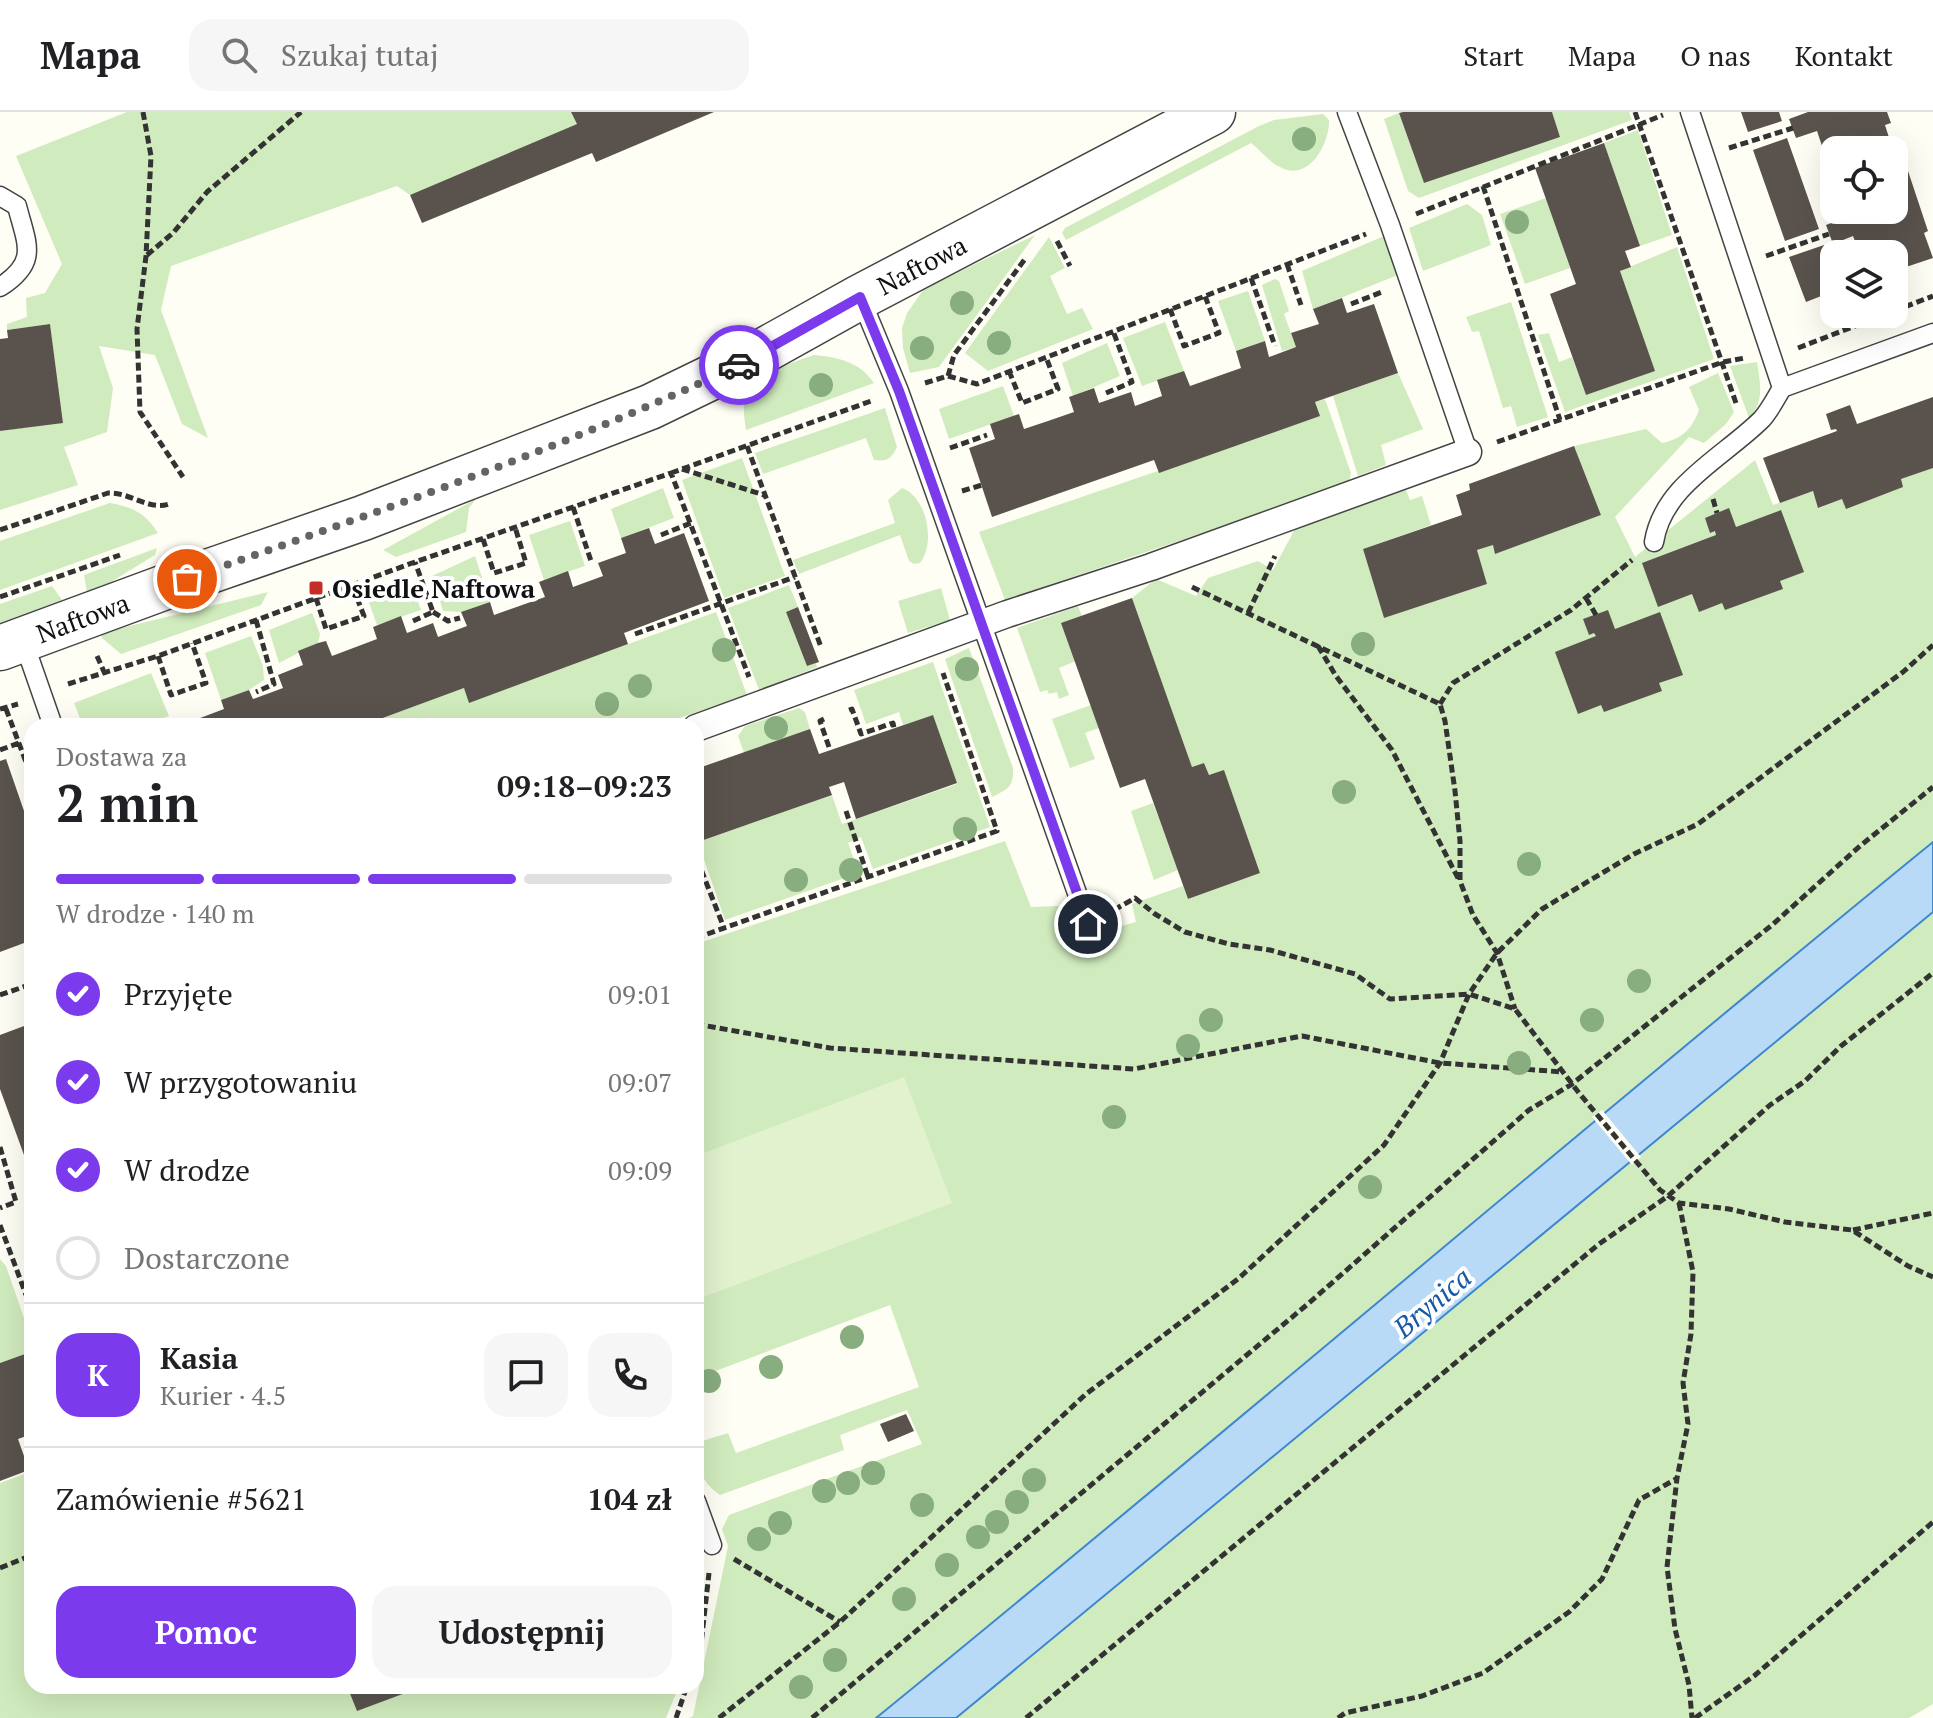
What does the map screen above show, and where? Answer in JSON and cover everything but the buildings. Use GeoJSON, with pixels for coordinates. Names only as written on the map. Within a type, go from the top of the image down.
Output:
{"type":"FeatureCollection","features":[{"type":"Feature","properties":{"kind":"street","name":"Naftowa"},"geometry":{"type":"LineString","coordinates":[[11,644],[472,477],[650,407],[745,361],[860,297],[1213,112]]}},
{"type":"Feature","properties":{"kind":"street"},"geometry":{"type":"LineString","coordinates":[[704,725],[1468,452]]}},
{"type":"Feature","properties":{"kind":"lane"},"geometry":{"type":"LineString","coordinates":[[1347,112],[1390,225],[1468,452]]}},
{"type":"Feature","properties":{"kind":"lane"},"geometry":{"type":"LineString","coordinates":[[1690,112],[1782,388]]}},
{"type":"Feature","properties":{"kind":"lane"},"geometry":{"type":"LineString","coordinates":[[0,196],[17,206],[28,251],[21,271],[0,287]]}},
{"type":"Feature","properties":{"kind":"lane"},"geometry":{"type":"LineString","coordinates":[[860,297],[899,391],[1088,924]]}},
{"type":"Feature","properties":{"kind":"lane"},"geometry":{"type":"LineString","coordinates":[[1654,542],[1660,517],[1675,495],[1764,417],[1782,388],[1933,333]]}},
{"type":"Feature","properties":{"kind":"lane"},"geometry":{"type":"LineString","coordinates":[[11,644],[41,695],[50,718]]}},
{"type":"Feature","properties":{"kind":"lane"},"geometry":{"type":"LineString","coordinates":[[704,1523],[712,1545]]}},
{"type":"Feature","properties":{"kind":"path"},"geometry":{"type":"LineString","coordinates":[[143,112],[151,156],[146,256],[137,329],[140,412],[183,477]]}},
{"type":"Feature","properties":{"kind":"path"},"geometry":{"type":"LineString","coordinates":[[146,256],[173,233],[207,192],[301,112]]}},
{"type":"Feature","properties":{"kind":"path"},"geometry":{"type":"LineString","coordinates":[[1635,112],[1746,433]]}},
{"type":"Feature","properties":{"kind":"path"},"geometry":{"type":"LineString","coordinates":[[41,695],[899,391],[948,376],[977,384],[1390,225],[1671,112]]}},
{"type":"Feature","properties":{"kind":"path"},"geometry":{"type":"LineString","coordinates":[[1705,155],[1793,128]]}},
{"type":"Feature","properties":{"kind":"path"},"geometry":{"type":"LineString","coordinates":[[1483,186],[1560,420]]}},
{"type":"Feature","properties":{"kind":"path"},"geometry":{"type":"LineString","coordinates":[[1052,229],[1070,266]]}},
{"type":"Feature","properties":{"kind":"path"},"geometry":{"type":"LineString","coordinates":[[1741,265],[1829,234]]}},
{"type":"Feature","properties":{"kind":"path"},"geometry":{"type":"LineString","coordinates":[[948,376],[954,355],[1026,257]]}},
{"type":"Feature","properties":{"kind":"path"},"geometry":{"type":"LineString","coordinates":[[1287,264],[1301,305]]}},
{"type":"Feature","properties":{"kind":"path"},"geometry":{"type":"LineString","coordinates":[[1251,278],[1275,346]]}},
{"type":"Feature","properties":{"kind":"path"},"geometry":{"type":"LineString","coordinates":[[1170,309],[1184,346],[1219,333],[1205,296]]}},
{"type":"Feature","properties":{"kind":"path"},"geometry":{"type":"LineString","coordinates":[[1908,306],[1933,296]]}},
{"type":"Feature","properties":{"kind":"path"},"geometry":{"type":"LineString","coordinates":[[1468,452],[1723,362],[1796,348],[1849,328]]}},
{"type":"Feature","properties":{"kind":"path"},"geometry":{"type":"LineString","coordinates":[[1106,393],[1132,382],[1113,331]]}},
{"type":"Feature","properties":{"kind":"path"},"geometry":{"type":"LineString","coordinates":[[1009,371],[1022,403],[1058,389],[1046,357]]}},
{"type":"Feature","properties":{"kind":"path"},"geometry":{"type":"LineString","coordinates":[[945,450],[987,435]]}},
{"type":"Feature","properties":{"kind":"path"},"geometry":{"type":"LineString","coordinates":[[747,446],[834,678]]}},
{"type":"Feature","properties":{"kind":"path"},"geometry":{"type":"LineString","coordinates":[[681,469],[765,495]]}},
{"type":"Feature","properties":{"kind":"path"},"geometry":{"type":"LineString","coordinates":[[671,473],[723,604],[751,685]]}},
{"type":"Feature","properties":{"kind":"path"},"geometry":{"type":"LineString","coordinates":[[961,491],[982,485]]}},
{"type":"Feature","properties":{"kind":"path"},"geometry":{"type":"LineString","coordinates":[[0,530],[108,493],[125,494],[154,506],[169,504]]}},
{"type":"Feature","properties":{"kind":"path"},"geometry":{"type":"LineString","coordinates":[[573,507],[592,564]]}},
{"type":"Feature","properties":{"kind":"path"},"geometry":{"type":"LineString","coordinates":[[661,535],[691,523]]}},
{"type":"Feature","properties":{"kind":"path"},"geometry":{"type":"LineString","coordinates":[[483,539],[494,573],[526,563],[515,527]]}},
{"type":"Feature","properties":{"kind":"path"},"geometry":{"type":"LineString","coordinates":[[1460,881],[1455,791],[1440,704],[1453,683],[1571,610],[1654,542]]}},
{"type":"Feature","properties":{"kind":"path"},"geometry":{"type":"LineString","coordinates":[[0,597],[132,551]]}},
{"type":"Feature","properties":{"kind":"path"},"geometry":{"type":"LineString","coordinates":[[415,562],[433,612],[448,621],[460,618]]}},
{"type":"Feature","properties":{"kind":"path"},"geometry":{"type":"LineString","coordinates":[[1248,613],[1268,568]]}},
{"type":"Feature","properties":{"kind":"path"},"geometry":{"type":"LineString","coordinates":[[635,634],[795,577]]}},
{"type":"Feature","properties":{"kind":"path"},"geometry":{"type":"LineString","coordinates":[[316,598],[326,629],[364,616],[352,585]]}},
{"type":"Feature","properties":{"kind":"path"},"geometry":{"type":"LineString","coordinates":[[1204,593],[1440,704]]}},
{"type":"Feature","properties":{"kind":"path"},"geometry":{"type":"LineString","coordinates":[[1586,598],[1596,615]]}},
{"type":"Feature","properties":{"kind":"path"},"geometry":{"type":"LineString","coordinates":[[413,621],[433,612]]}},
{"type":"Feature","properties":{"kind":"path"},"geometry":{"type":"LineString","coordinates":[[256,620],[274,684],[256,692]]}},
{"type":"Feature","properties":{"kind":"path"},"geometry":{"type":"LineString","coordinates":[[158,656],[171,695],[206,683],[192,643]]}},
{"type":"Feature","properties":{"kind":"path"},"geometry":{"type":"LineString","coordinates":[[704,935],[997,831],[932,643]]}},
{"type":"Feature","properties":{"kind":"path"},"geometry":{"type":"LineString","coordinates":[[1317,645],[1336,676],[1392,750],[1460,881],[1473,915],[1497,953],[1515,1009],[1579,1093],[1660,1190],[1679,1203],[1729,1209],[1785,1222],[1852,1230],[1933,1213]]}},
{"type":"Feature","properties":{"kind":"path"},"geometry":{"type":"LineString","coordinates":[[719,1718],[840,1622],[1086,1394],[1238,1279],[1384,1145],[1440,1063],[1469,994],[1497,953],[1542,909],[1634,854],[1698,824],[1903,672],[1933,645]]}},
{"type":"Feature","properties":{"kind":"path"},"geometry":{"type":"LineString","coordinates":[[6,709],[24,756]]}},
{"type":"Feature","properties":{"kind":"path"},"geometry":{"type":"LineString","coordinates":[[843,713],[852,709],[861,734],[893,723],[894,728]]}},
{"type":"Feature","properties":{"kind":"path"},"geometry":{"type":"LineString","coordinates":[[0,750],[19,743]]}},
{"type":"Feature","properties":{"kind":"path"},"geometry":{"type":"LineString","coordinates":[[812,1718],[1285,1323],[1529,1110],[1572,1084],[1772,925],[1860,846],[1933,787]]}},
{"type":"Feature","properties":{"kind":"path"},"geometry":{"type":"LineString","coordinates":[[846,811],[868,877]]}},
{"type":"Feature","properties":{"kind":"path"},"geometry":{"type":"LineString","coordinates":[[704,877],[724,928]]}},
{"type":"Feature","properties":{"kind":"path"},"geometry":{"type":"LineString","coordinates":[[1088,924],[1135,898],[1185,932],[1229,944],[1270,950],[1355,974],[1390,999],[1469,994],[1515,1009]]}},
{"type":"Feature","properties":{"kind":"path"},"geometry":{"type":"LineString","coordinates":[[1026,1718],[1599,1244],[1668,1196],[1770,1105],[1805,1081],[1841,1046],[1933,973]]}},
{"type":"Feature","properties":{"kind":"path"},"geometry":{"type":"LineString","coordinates":[[1,993],[24,986]]}},
{"type":"Feature","properties":{"kind":"path"},"geometry":{"type":"LineString","coordinates":[[704,1025],[830,1048],[1134,1069],[1302,1036],[1440,1063],[1564,1072]]}},
{"type":"Feature","properties":{"kind":"path"},"geometry":{"type":"LineString","coordinates":[[0,1147],[16,1202],[0,1208]]}},
{"type":"Feature","properties":{"kind":"path"},"geometry":{"type":"LineString","coordinates":[[1679,1203],[1693,1272],[1691,1334],[1683,1383],[1688,1424],[1677,1478],[1667,1567],[1675,1629],[1689,1685],[1693,1718],[1754,1676],[1933,1522]]}},
{"type":"Feature","properties":{"kind":"path"},"geometry":{"type":"LineString","coordinates":[[0,1225],[24,1290]]}},
{"type":"Feature","properties":{"kind":"path"},"geometry":{"type":"LineString","coordinates":[[1852,1230],[1908,1266],[1933,1277]]}},
{"type":"Feature","properties":{"kind":"path"},"geometry":{"type":"LineString","coordinates":[[1338,1718],[1345,1713],[1422,1696],[1483,1673],[1569,1612],[1602,1579],[1639,1500],[1677,1478]]}},
{"type":"Feature","properties":{"kind":"path"},"geometry":{"type":"LineString","coordinates":[[704,1617],[712,1545],[840,1622]]}},
{"type":"Feature","properties":{"kind":"path"},"geometry":{"type":"LineString","coordinates":[[0,1568],[24,1558]]}},
{"type":"Feature","properties":{"kind":"path"},"geometry":{"type":"LineString","coordinates":[[676,1718],[684,1694]]}},
{"type":"Feature","properties":{"kind":"green space"},"geometry":{"type":"Polygon","coordinates":[[[127,112],[571,112],[577,124],[410,195],[397,186],[171,266],[161,310],[208,438],[182,424],[155,355],[99,346],[113,388],[107,432],[64,447],[78,485],[0,510],[0,431],[63,422],[50,324],[7,330],[7,324],[27,317],[26,298],[45,293],[62,264],[16,156],[127,112]]]}},
{"type":"Feature","properties":{"kind":"green space"},"geometry":{"type":"Polygon","coordinates":[[[1552,112],[1629,112],[1632,120],[1419,198],[1408,191],[1384,119],[1399,113],[1424,183],[1560,137],[1552,112]]]}},
{"type":"Feature","properties":{"kind":"green space"},"geometry":{"type":"Polygon","coordinates":[[[1323,114],[1329,120],[1322,149],[1309,165],[1300,170],[1290,171],[1276,165],[1251,143],[1066,240],[1062,233],[1065,228],[1259,126],[1274,120],[1323,114]]]}},
{"type":"Feature","properties":{"kind":"green space"},"geometry":{"type":"Polygon","coordinates":[[[1638,130],[1672,235],[1640,246],[1604,143],[1638,130]]]}},
{"type":"Feature","properties":{"kind":"green space"},"geometry":{"type":"Polygon","coordinates":[[[1546,198],[1570,268],[1525,284],[1500,214],[1546,198]]]}},
{"type":"Feature","properties":{"kind":"green space"},"geometry":{"type":"Polygon","coordinates":[[[1467,204],[1482,215],[1491,245],[1423,271],[1409,228],[1467,204]]]}},
{"type":"Feature","properties":{"kind":"green space"},"geometry":{"type":"Polygon","coordinates":[[[1035,235],[939,367],[910,373],[903,348],[902,328],[907,313],[924,289],[1035,235]]]}},
{"type":"Feature","properties":{"kind":"green space"},"geometry":{"type":"Polygon","coordinates":[[[1384,236],[1398,275],[1313,309],[1302,271],[1384,236]]]}},
{"type":"Feature","properties":{"kind":"green space"},"geometry":{"type":"Polygon","coordinates":[[[1049,237],[1065,268],[1050,276],[1067,314],[1082,308],[1093,329],[988,371],[965,353],[1049,237]]]}},
{"type":"Feature","properties":{"kind":"green space"},"geometry":{"type":"Polygon","coordinates":[[[1677,247],[1714,359],[1565,412],[1538,335],[1549,333],[1559,362],[1572,357],[1586,395],[1654,371],[1620,271],[1677,247]]]}},
{"type":"Feature","properties":{"kind":"green space"},"geometry":{"type":"Polygon","coordinates":[[[1275,279],[1279,281],[1289,311],[1284,314],[1296,347],[1282,351],[1262,285],[1275,279]]]}},
{"type":"Feature","properties":{"kind":"green space"},"geometry":{"type":"Polygon","coordinates":[[[1248,291],[1265,341],[1236,351],[1218,301],[1248,291]]]}},
{"type":"Feature","properties":{"kind":"green space"},"geometry":{"type":"Polygon","coordinates":[[[1511,302],[1548,417],[1517,427],[1511,406],[1503,408],[1479,331],[1472,332],[1466,317],[1511,302]]]}},
{"type":"Feature","properties":{"kind":"green space"},"geometry":{"type":"Polygon","coordinates":[[[1165,322],[1184,371],[1142,386],[1123,338],[1165,322]]]}},
{"type":"Feature","properties":{"kind":"green space"},"geometry":{"type":"Polygon","coordinates":[[[1107,343],[1120,376],[1073,396],[1062,363],[1107,343]]]}},
{"type":"Feature","properties":{"kind":"green space"},"geometry":{"type":"Polygon","coordinates":[[[814,355],[848,362],[862,370],[874,383],[746,430],[744,404],[753,386],[772,372],[814,355]]]}},
{"type":"Feature","properties":{"kind":"green space"},"geometry":{"type":"Polygon","coordinates":[[[1757,362],[1759,399],[1749,418],[1730,366],[1757,362]]]}},
{"type":"Feature","properties":{"kind":"green space"},"geometry":{"type":"Polygon","coordinates":[[[1398,373],[1423,429],[1381,445],[1386,465],[1358,476],[1333,396],[1398,373]]]}},
{"type":"Feature","properties":{"kind":"green space"},"geometry":{"type":"Polygon","coordinates":[[[1718,373],[1734,412],[1726,424],[1704,443],[1689,437],[1615,517],[1635,557],[1755,460],[1773,505],[1813,491],[1819,508],[1842,499],[1847,508],[1902,487],[1901,479],[1933,468],[1933,842],[876,1718],[689,1718],[693,1716],[698,1694],[704,1694],[704,1663],[728,1546],[722,1529],[729,1515],[922,1444],[907,1410],[840,1435],[844,1450],[720,1495],[704,1478],[704,1440],[728,1433],[736,1453],[919,1387],[890,1305],[704,1375],[704,941],[1005,841],[1031,907],[1058,906],[1064,911],[1075,939],[1136,922],[1132,904],[1183,886],[1188,899],[1260,873],[1224,771],[1209,775],[1204,763],[1192,767],[1132,598],[1156,579],[1196,596],[1208,578],[1258,561],[1273,570],[1295,529],[1406,490],[1410,500],[1422,496],[1431,525],[1363,549],[1384,618],[1487,584],[1477,550],[1493,545],[1496,553],[1601,515],[1574,446],[1646,429],[1662,443],[1681,436],[1693,423],[1699,410],[1689,387],[1718,373]]]}},
{"type":"Feature","properties":{"kind":"green space"},"geometry":{"type":"Polygon","coordinates":[[[1003,386],[1014,416],[949,439],[939,409],[1003,386]]]}},
{"type":"Feature","properties":{"kind":"green space"},"geometry":{"type":"Polygon","coordinates":[[[1325,399],[1351,473],[1349,483],[1005,600],[979,532],[1319,416],[1315,402],[1325,399]]]}},
{"type":"Feature","properties":{"kind":"green space"},"geometry":{"type":"Polygon","coordinates":[[[885,408],[897,447],[888,458],[874,460],[866,438],[763,474],[755,453],[885,408]]]}},
{"type":"Feature","properties":{"kind":"green space"},"geometry":{"type":"Polygon","coordinates":[[[742,458],[785,576],[724,598],[682,480],[742,458]]]}},
{"type":"Feature","properties":{"kind":"green space"},"geometry":{"type":"Polygon","coordinates":[[[663,488],[674,518],[621,538],[611,509],[663,488]]]}},
{"type":"Feature","properties":{"kind":"green space"},"geometry":{"type":"Polygon","coordinates":[[[902,488],[918,501],[926,521],[927,544],[920,563],[909,561],[900,535],[799,574],[793,560],[895,523],[888,500],[902,488]]]}},
{"type":"Feature","properties":{"kind":"green space"},"geometry":{"type":"Polygon","coordinates":[[[476,499],[469,508],[466,532],[396,557],[383,550],[476,499]]]}},
{"type":"Feature","properties":{"kind":"green space"},"geometry":{"type":"Polygon","coordinates":[[[110,503],[138,512],[158,533],[0,590],[0,541],[110,503]]]}},
{"type":"Feature","properties":{"kind":"green space"},"geometry":{"type":"Polygon","coordinates":[[[570,521],[585,566],[544,580],[529,535],[570,521]]]}},
{"type":"Feature","properties":{"kind":"green space"},"geometry":{"type":"Polygon","coordinates":[[[157,548],[155,555],[106,585],[87,592],[84,575],[157,548]]]}},
{"type":"Feature","properties":{"kind":"green space"},"geometry":{"type":"Polygon","coordinates":[[[475,556],[490,602],[461,612],[443,611],[432,576],[475,556]]]}},
{"type":"Feature","properties":{"kind":"green space"},"geometry":{"type":"Polygon","coordinates":[[[410,579],[421,610],[377,625],[366,594],[410,579]]]}},
{"type":"Feature","properties":{"kind":"green space"},"geometry":{"type":"Polygon","coordinates":[[[789,585],[798,607],[786,612],[807,666],[816,663],[817,667],[759,690],[728,608],[789,585]]]}},
{"type":"Feature","properties":{"kind":"green space"},"geometry":{"type":"Polygon","coordinates":[[[52,586],[62,600],[0,623],[0,604],[52,586]]]}},
{"type":"Feature","properties":{"kind":"green space"},"geometry":{"type":"Polygon","coordinates":[[[941,588],[950,620],[908,633],[898,601],[941,588]]]}},
{"type":"Feature","properties":{"kind":"green space"},"geometry":{"type":"Polygon","coordinates":[[[268,592],[261,605],[121,654],[102,638],[101,633],[268,592]]]}},
{"type":"Feature","properties":{"kind":"green space"},"geometry":{"type":"Polygon","coordinates":[[[1078,606],[1082,616],[1076,661],[1059,668],[1069,695],[1059,699],[1057,692],[1040,692],[1017,628],[1078,606]]]}},
{"type":"Feature","properties":{"kind":"green space"},"geometry":{"type":"Polygon","coordinates":[[[716,612],[747,695],[679,718],[383,718],[464,688],[470,702],[716,612]]]}},
{"type":"Feature","properties":{"kind":"green space"},"geometry":{"type":"Polygon","coordinates":[[[312,613],[320,634],[318,643],[279,663],[269,630],[312,613]]]}},
{"type":"Feature","properties":{"kind":"green space"},"geometry":{"type":"Polygon","coordinates":[[[251,636],[263,666],[264,680],[249,690],[221,700],[205,653],[251,636]]]}},
{"type":"Feature","properties":{"kind":"green space"},"geometry":{"type":"Polygon","coordinates":[[[969,648],[1013,768],[1009,787],[992,797],[945,659],[969,648]]]}},
{"type":"Feature","properties":{"kind":"green space"},"geometry":{"type":"Polygon","coordinates":[[[933,662],[990,827],[873,869],[861,837],[848,843],[859,873],[725,920],[704,859],[704,840],[832,795],[842,824],[957,784],[933,715],[903,725],[899,712],[866,724],[854,690],[933,662]]]}},
{"type":"Feature","properties":{"kind":"green space"},"geometry":{"type":"Polygon","coordinates":[[[151,673],[169,716],[80,718],[74,703],[151,673]]]}},
{"type":"Feature","properties":{"kind":"green space"},"geometry":{"type":"Polygon","coordinates":[[[1091,705],[1099,728],[1085,733],[1095,759],[1070,768],[1052,719],[1091,705]]]}},
{"type":"Feature","properties":{"kind":"green space"},"geometry":{"type":"Polygon","coordinates":[[[799,708],[805,712],[810,729],[744,753],[738,736],[745,726],[799,708]]]}},
{"type":"Feature","properties":{"kind":"green space"},"geometry":{"type":"Polygon","coordinates":[[[1153,803],[1178,870],[1154,880],[1131,811],[1153,803]]]}},
{"type":"Feature","properties":{"kind":"green space"},"geometry":{"type":"Polygon","coordinates":[[[1933,912],[1933,1704],[1909,1718],[956,1718],[1933,912]]]}},
{"type":"Feature","properties":{"kind":"green space"},"geometry":{"type":"Polygon","coordinates":[[[904,1077],[952,1203],[704,1297],[704,1153],[904,1077]]]}},
{"type":"Feature","properties":{"kind":"green space"},"geometry":{"type":"Polygon","coordinates":[[[0,1259],[6,1266],[24,1318],[24,1354],[0,1363],[0,1259]]]}},
{"type":"Feature","properties":{"kind":"green space"},"geometry":{"type":"Polygon","coordinates":[[[24,1474],[24,1694],[676,1694],[666,1718],[0,1718],[0,1483],[24,1474]]]}},
{"type":"Feature","properties":{"kind":"water","name":"Brynica"},"geometry":{"type":"Polygon","coordinates":[[[1933,842],[1933,912],[956,1718],[876,1718],[1668,1060],[1933,842]]]}},
{"type":"Feature","properties":{"kind":"pier"},"geometry":{"type":"Polygon","coordinates":[[[1602,1110],[1641,1157],[1632,1165],[1592,1117],[1602,1110]]]}},
{"type":"Feature","properties":{"kind":"way so far"},"geometry":{"type":"LineString","coordinates":[[187,579],[486,472],[650,407],[739,365]]}},
{"type":"Feature","properties":{"kind":"place","name":"Osiedle Naftowa"},"geometry":{"type":"Point","coordinates":[316,588]}},
{"type":"Feature","properties":{"kind":"route"},"geometry":{"type":"LineString","coordinates":[[739,365],[860,297],[899,391],[1088,924]]}}]}
